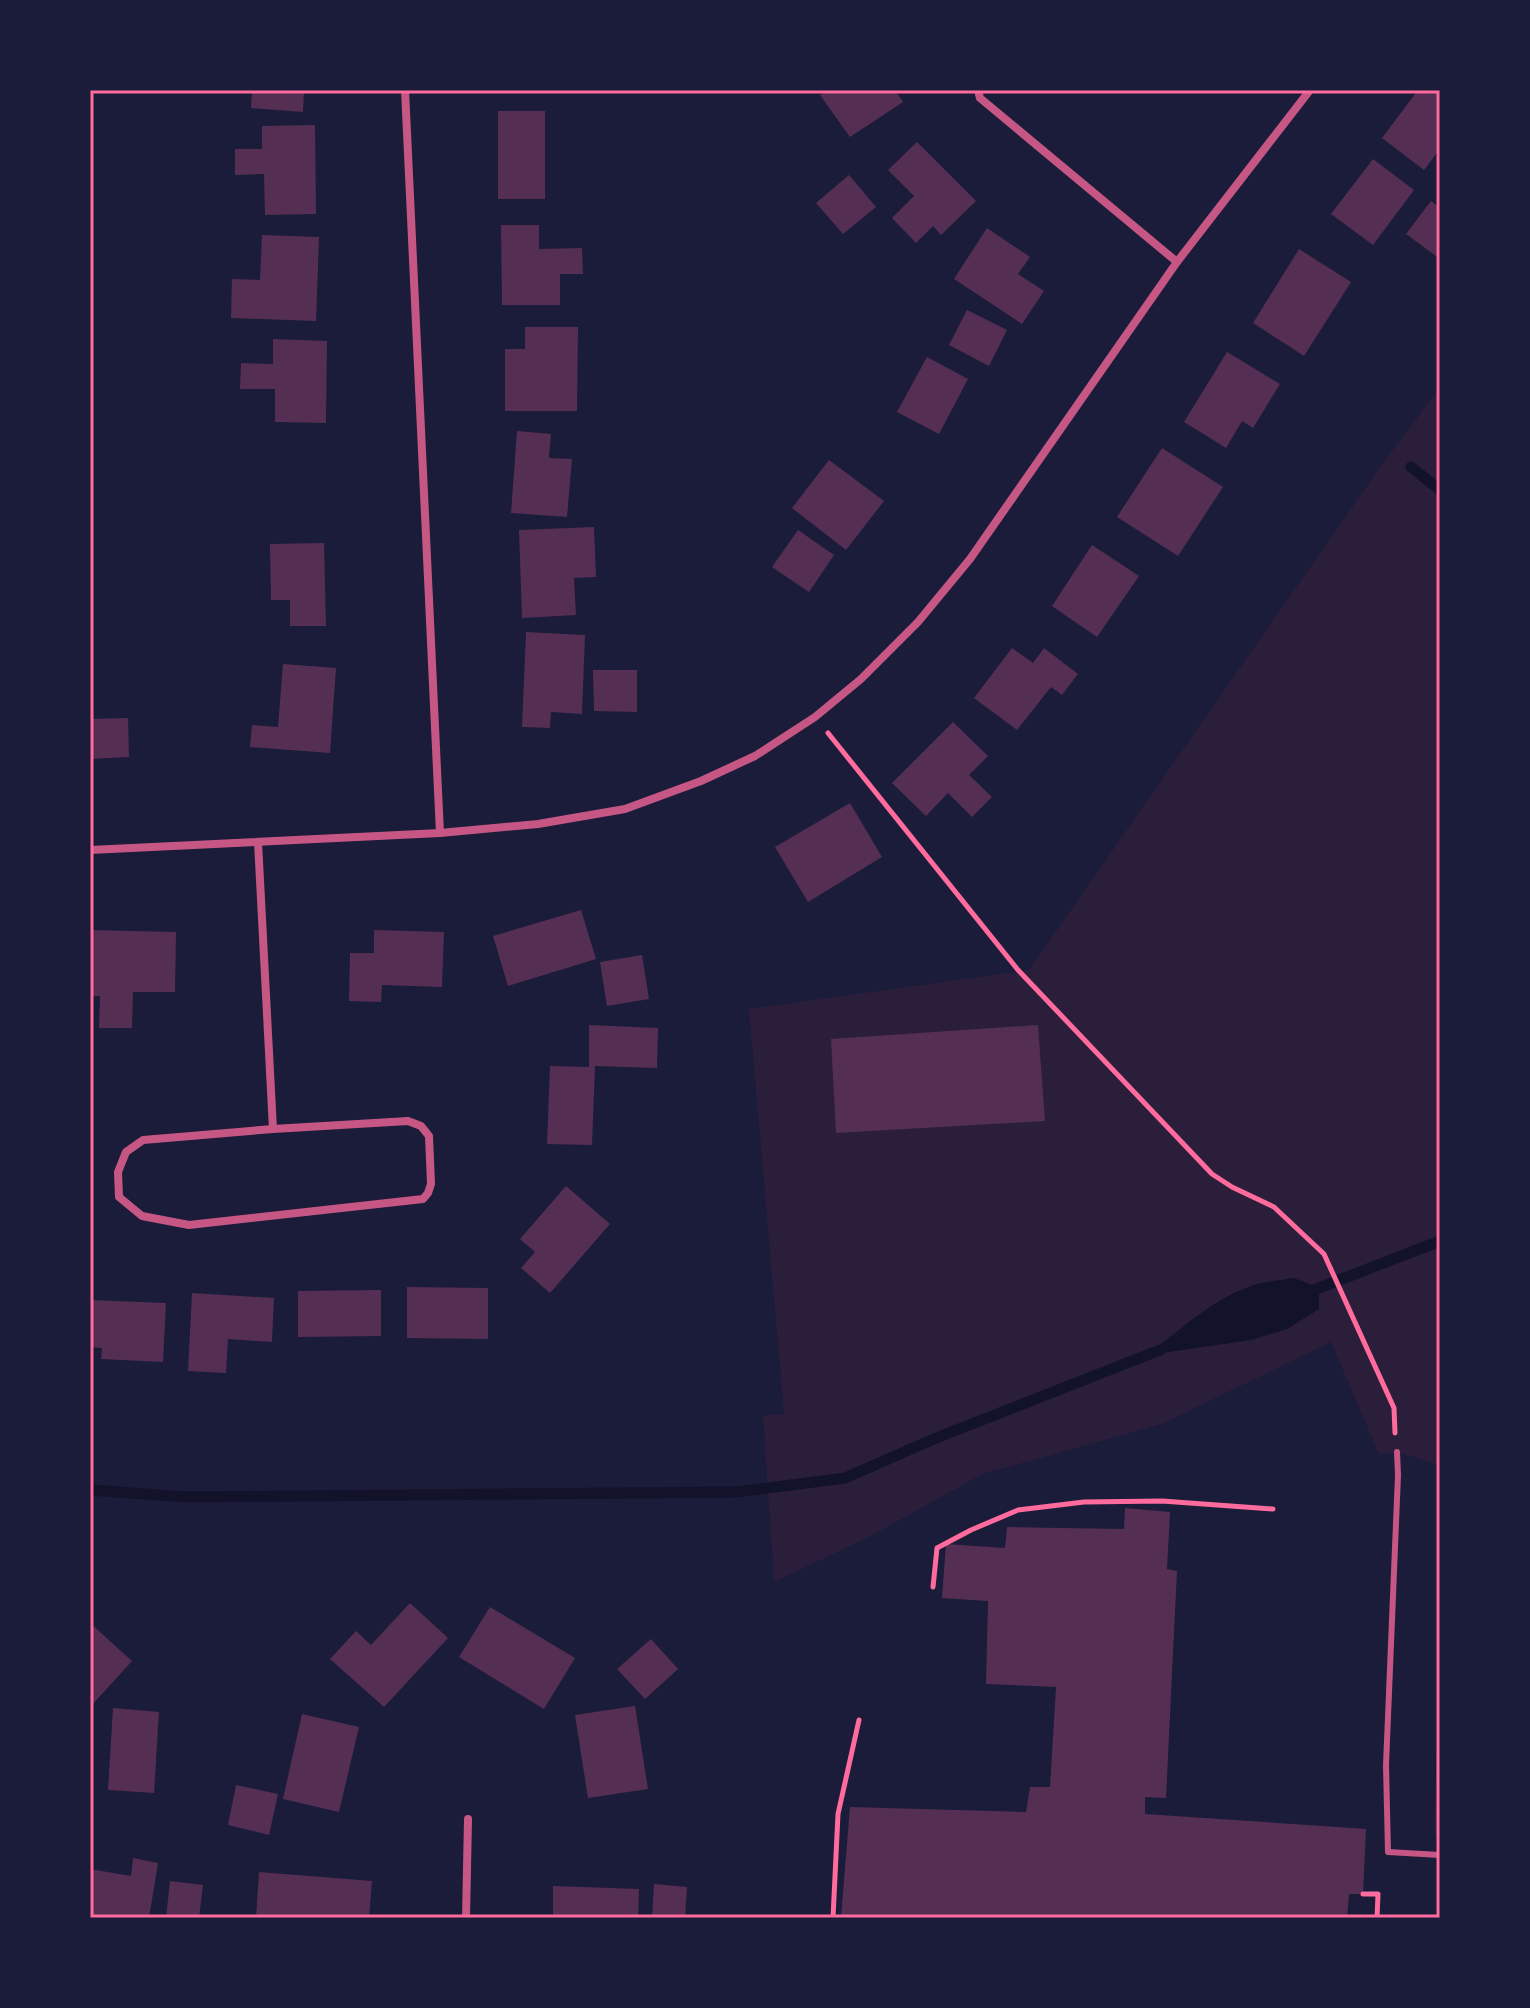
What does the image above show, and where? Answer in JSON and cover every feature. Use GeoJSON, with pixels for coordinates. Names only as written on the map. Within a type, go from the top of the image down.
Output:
{"type":"FeatureCollection","features":[{"type":"Feature","properties":{"kind":"street"},"geometry":{"type":"LineString","coordinates":[[405,90],[440,833]]}},
{"type":"Feature","properties":{"kind":"street"},"geometry":{"type":"LineString","coordinates":[[978,90],[980,98],[1177,262]]}},
{"type":"Feature","properties":{"kind":"street"},"geometry":{"type":"LineString","coordinates":[[90,850],[440,833],[538,824],[625,809],[701,781],[755,756],[815,717],[861,679],[908,632],[970,559],[1177,262],[1310,90]]}},
{"type":"Feature","properties":{"kind":"street"},"geometry":{"type":"LineString","coordinates":[[258,842],[273,1129]]}},
{"type":"Feature","properties":{"kind":"street"},"geometry":{"type":"LineString","coordinates":[[408,1121],[421,1126],[429,1136],[431,1184],[428,1193],[423,1199],[189,1225],[142,1216],[119,1197],[118,1172],[126,1152],[143,1140],[273,1129],[408,1121]]}},
{"type":"Feature","properties":{"kind":"street"},"geometry":{"type":"LineString","coordinates":[[466,1918],[468,1819]]}},
{"type":"Feature","properties":{"kind":"lane"},"geometry":{"type":"LineString","coordinates":[[1397,1452],[1386,1765],[1388,1852],[1440,1855]]}},
{"type":"Feature","properties":{"kind":"path"},"geometry":{"type":"LineString","coordinates":[[815,717],[1018,970],[1212,1174],[1274,1207],[1324,1254],[1394,1408],[1397,1452]]}},
{"type":"Feature","properties":{"kind":"path"},"geometry":{"type":"LineString","coordinates":[[933,1587],[937,1548],[1018,1510],[1084,1502],[1162,1501],[1273,1509]]}},
{"type":"Feature","properties":{"kind":"path"},"geometry":{"type":"LineString","coordinates":[[833,1918],[838,1814],[859,1720]]}},
{"type":"Feature","properties":{"kind":"path"},"geometry":{"type":"LineString","coordinates":[[1363,1894],[1378,1894],[1377,1918]]}},
{"type":"Feature","properties":{"kind":"shaded area"},"geometry":{"type":"Polygon","coordinates":[[[1440,387],[1440,1465],[1397,1452],[1379,1454],[1331,1342],[1162,1424],[983,1474],[867,1538],[774,1582],[763,1416],[784,1414],[749,1009],[1029,970],[1378,470],[1440,387]]]}},
{"type":"Feature","properties":{"kind":"shaded area"},"geometry":{"type":"Polygon","coordinates":[[[1294,1278],[1319,1288],[1319,1309],[1287,1329],[1251,1340],[1148,1355],[1227,1297],[1257,1284],[1294,1278]]]}},
{"type":"Feature","properties":{"kind":"shaded area"},"geometry":{"type":"Polygon","coordinates":[[[1440,1638],[1440,1834],[1434,1834],[1440,1638]]]}},
{"type":"Feature","properties":{"kind":"building"},"geometry":{"type":"Polygon","coordinates":[[[252,90],[304,90],[303,112],[251,108],[252,90]]]}},
{"type":"Feature","properties":{"kind":"building"},"geometry":{"type":"Polygon","coordinates":[[[828,90],[895,90],[903,102],[850,137],[820,95],[828,90]]]}},
{"type":"Feature","properties":{"kind":"building"},"geometry":{"type":"Polygon","coordinates":[[[1418,90],[1440,90],[1440,149],[1424,170],[1382,138],[1418,90]]]}},
{"type":"Feature","properties":{"kind":"building"},"geometry":{"type":"Polygon","coordinates":[[[498,111],[545,111],[545,199],[498,199],[498,111]]]}},
{"type":"Feature","properties":{"kind":"building"},"geometry":{"type":"Polygon","coordinates":[[[315,125],[316,214],[265,215],[264,174],[235,175],[235,149],[262,149],[262,126],[315,125]]]}},
{"type":"Feature","properties":{"kind":"building"},"geometry":{"type":"Polygon","coordinates":[[[917,142],[976,201],[941,235],[933,226],[916,243],[892,218],[914,196],[888,170],[917,142]]]}},
{"type":"Feature","properties":{"kind":"building"},"geometry":{"type":"Polygon","coordinates":[[[1373,159],[1414,190],[1373,245],[1331,214],[1373,159]]]}},
{"type":"Feature","properties":{"kind":"building"},"geometry":{"type":"Polygon","coordinates":[[[849,175],[876,207],[843,234],[816,203],[849,175]]]}},
{"type":"Feature","properties":{"kind":"building"},"geometry":{"type":"Polygon","coordinates":[[[1431,201],[1440,208],[1440,259],[1406,234],[1431,201]]]}},
{"type":"Feature","properties":{"kind":"building"},"geometry":{"type":"Polygon","coordinates":[[[501,225],[539,225],[539,249],[582,248],[583,274],[560,274],[560,305],[502,305],[501,225]]]}},
{"type":"Feature","properties":{"kind":"building"},"geometry":{"type":"Polygon","coordinates":[[[987,228],[1030,257],[1018,274],[1044,291],[1022,324],[954,279],[987,228]]]}},
{"type":"Feature","properties":{"kind":"building"},"geometry":{"type":"Polygon","coordinates":[[[262,235],[319,237],[316,321],[231,318],[232,279],[260,280],[262,235]]]}},
{"type":"Feature","properties":{"kind":"building"},"geometry":{"type":"Polygon","coordinates":[[[1299,249],[1351,282],[1304,356],[1253,323],[1299,249]]]}},
{"type":"Feature","properties":{"kind":"building"},"geometry":{"type":"Polygon","coordinates":[[[967,310],[1007,330],[989,366],[949,345],[967,310]]]}},
{"type":"Feature","properties":{"kind":"building"},"geometry":{"type":"Polygon","coordinates":[[[525,327],[578,327],[577,411],[505,411],[505,349],[525,349],[525,327]]]}},
{"type":"Feature","properties":{"kind":"building"},"geometry":{"type":"Polygon","coordinates":[[[273,339],[327,341],[326,423],[275,422],[275,389],[240,389],[241,363],[273,364],[273,339]]]}},
{"type":"Feature","properties":{"kind":"building"},"geometry":{"type":"Polygon","coordinates":[[[1227,352],[1280,384],[1253,428],[1242,421],[1226,448],[1184,422],[1227,352]]]}},
{"type":"Feature","properties":{"kind":"building"},"geometry":{"type":"Polygon","coordinates":[[[927,357],[968,379],[939,434],[897,412],[927,357]]]}},
{"type":"Feature","properties":{"kind":"building"},"geometry":{"type":"Polygon","coordinates":[[[517,431],[551,434],[549,458],[572,459],[567,517],[511,513],[517,431]]]}},
{"type":"Feature","properties":{"kind":"building"},"geometry":{"type":"Polygon","coordinates":[[[1162,448],[1223,487],[1178,556],[1117,517],[1162,448]]]}},
{"type":"Feature","properties":{"kind":"building"},"geometry":{"type":"Polygon","coordinates":[[[829,460],[884,501],[846,550],[792,508],[829,460]]]}},
{"type":"Feature","properties":{"kind":"building"},"geometry":{"type":"Polygon","coordinates":[[[594,527],[596,577],[574,578],[576,615],[522,618],[519,530],[594,527]]]}},
{"type":"Feature","properties":{"kind":"building"},"geometry":{"type":"Polygon","coordinates":[[[798,530],[834,555],[809,592],[772,567],[798,530]]]}},
{"type":"Feature","properties":{"kind":"building"},"geometry":{"type":"Polygon","coordinates":[[[324,543],[326,626],[290,626],[290,600],[271,600],[270,544],[324,543]]]}},
{"type":"Feature","properties":{"kind":"building"},"geometry":{"type":"Polygon","coordinates":[[[1092,545],[1139,576],[1097,637],[1052,606],[1092,545]]]}},
{"type":"Feature","properties":{"kind":"building"},"geometry":{"type":"Polygon","coordinates":[[[526,632],[585,635],[582,714],[551,712],[550,728],[522,727],[526,632]]]}},
{"type":"Feature","properties":{"kind":"building"},"geometry":{"type":"Polygon","coordinates":[[[1012,648],[1033,663],[1044,648],[1078,674],[1062,695],[1051,687],[1017,730],[974,698],[1012,648]]]}},
{"type":"Feature","properties":{"kind":"building"},"geometry":{"type":"Polygon","coordinates":[[[283,664],[336,668],[330,753],[250,747],[252,725],[278,727],[283,664]]]}},
{"type":"Feature","properties":{"kind":"building"},"geometry":{"type":"Polygon","coordinates":[[[593,670],[637,670],[637,712],[594,711],[593,670]]]}},
{"type":"Feature","properties":{"kind":"building"},"geometry":{"type":"Polygon","coordinates":[[[128,718],[129,757],[90,759],[90,719],[128,718]]]}},
{"type":"Feature","properties":{"kind":"building"},"geometry":{"type":"Polygon","coordinates":[[[953,722],[988,756],[969,775],[992,797],[972,817],[948,793],[926,816],[892,783],[953,722]]]}},
{"type":"Feature","properties":{"kind":"building"},"geometry":{"type":"Polygon","coordinates":[[[850,803],[882,857],[808,902],[775,847],[850,803]]]}},
{"type":"Feature","properties":{"kind":"building"},"geometry":{"type":"Polygon","coordinates":[[[581,910],[596,959],[508,986],[493,936],[581,910]]]}},
{"type":"Feature","properties":{"kind":"building"},"geometry":{"type":"Polygon","coordinates":[[[90,930],[176,932],[175,992],[133,992],[132,1028],[99,1028],[100,996],[90,996],[90,930]]]}},
{"type":"Feature","properties":{"kind":"building"},"geometry":{"type":"Polygon","coordinates":[[[374,930],[444,932],[442,987],[382,985],[381,1002],[349,1001],[350,953],[374,953],[374,930]]]}},
{"type":"Feature","properties":{"kind":"building"},"geometry":{"type":"Polygon","coordinates":[[[642,955],[649,999],[607,1006],[600,962],[642,955]]]}},
{"type":"Feature","properties":{"kind":"building"},"geometry":{"type":"Polygon","coordinates":[[[589,1025],[658,1028],[657,1068],[595,1066],[592,1145],[547,1144],[550,1066],[589,1067],[589,1025]]]}},
{"type":"Feature","properties":{"kind":"building"},"geometry":{"type":"Polygon","coordinates":[[[1038,1025],[1045,1121],[836,1133],[831,1039],[1038,1025]]]}},
{"type":"Feature","properties":{"kind":"building"},"geometry":{"type":"Polygon","coordinates":[[[566,1186],[610,1224],[550,1293],[521,1268],[535,1252],[520,1239],[566,1186]]]}},
{"type":"Feature","properties":{"kind":"building"},"geometry":{"type":"Polygon","coordinates":[[[407,1287],[488,1288],[488,1339],[407,1338],[407,1287]]]}},
{"type":"Feature","properties":{"kind":"building"},"geometry":{"type":"Polygon","coordinates":[[[381,1290],[381,1336],[298,1337],[298,1291],[381,1290]]]}},
{"type":"Feature","properties":{"kind":"building"},"geometry":{"type":"Polygon","coordinates":[[[192,1293],[274,1298],[272,1342],[228,1339],[226,1373],[188,1371],[192,1293]]]}},
{"type":"Feature","properties":{"kind":"building"},"geometry":{"type":"Polygon","coordinates":[[[90,1300],[166,1303],[163,1362],[101,1359],[102,1348],[90,1347],[90,1300]]]}},
{"type":"Feature","properties":{"kind":"building"},"geometry":{"type":"Polygon","coordinates":[[[1125,1508],[1170,1512],[1167,1569],[1177,1571],[1166,1798],[1145,1797],[1145,1814],[1366,1829],[1363,1894],[1349,1894],[1347,1918],[841,1917],[850,1807],[1026,1812],[1030,1787],[1050,1787],[1056,1687],[986,1684],[988,1601],[942,1598],[946,1544],[1005,1548],[1007,1527],[1124,1529],[1125,1508]]]}},
{"type":"Feature","properties":{"kind":"building"},"geometry":{"type":"Polygon","coordinates":[[[410,1603],[448,1638],[384,1707],[330,1659],[356,1631],[371,1645],[410,1603]]]}},
{"type":"Feature","properties":{"kind":"building"},"geometry":{"type":"Polygon","coordinates":[[[490,1607],[575,1658],[544,1709],[459,1657],[490,1607]]]}},
{"type":"Feature","properties":{"kind":"building"},"geometry":{"type":"Polygon","coordinates":[[[90,1623],[132,1661],[92,1705],[90,1703],[90,1623]]]}},
{"type":"Feature","properties":{"kind":"building"},"geometry":{"type":"Polygon","coordinates":[[[651,1639],[678,1669],[645,1699],[617,1669],[651,1639]]]}},
{"type":"Feature","properties":{"kind":"building"},"geometry":{"type":"Polygon","coordinates":[[[635,1706],[648,1789],[588,1798],[575,1715],[635,1706]]]}},
{"type":"Feature","properties":{"kind":"building"},"geometry":{"type":"Polygon","coordinates":[[[113,1708],[159,1712],[154,1793],[108,1790],[113,1708]]]}},
{"type":"Feature","properties":{"kind":"building"},"geometry":{"type":"Polygon","coordinates":[[[302,1714],[359,1727],[339,1812],[283,1799],[302,1714]]]}},
{"type":"Feature","properties":{"kind":"building"},"geometry":{"type":"Polygon","coordinates":[[[236,1785],[278,1794],[269,1835],[228,1825],[236,1785]]]}},
{"type":"Feature","properties":{"kind":"building"},"geometry":{"type":"Polygon","coordinates":[[[133,1858],[158,1863],[149,1918],[90,1918],[90,1869],[131,1876],[133,1858]]]}},
{"type":"Feature","properties":{"kind":"building"},"geometry":{"type":"Polygon","coordinates":[[[259,1872],[372,1881],[369,1918],[256,1918],[259,1872]]]}},
{"type":"Feature","properties":{"kind":"building"},"geometry":{"type":"Polygon","coordinates":[[[170,1881],[203,1885],[199,1918],[166,1918],[170,1881]]]}},
{"type":"Feature","properties":{"kind":"building"},"geometry":{"type":"Polygon","coordinates":[[[654,1884],[687,1887],[685,1918],[652,1918],[654,1884]]]}},
{"type":"Feature","properties":{"kind":"building"},"geometry":{"type":"Polygon","coordinates":[[[553,1886],[639,1889],[638,1918],[553,1918],[553,1886]]]}},
{"type":"Feature","properties":{"kind":"waterway"},"geometry":{"type":"LineString","coordinates":[[1411,467],[1440,490]]}},
{"type":"Feature","properties":{"kind":"waterway"},"geometry":{"type":"LineString","coordinates":[[1306,1293],[1440,1241]]}},
{"type":"Feature","properties":{"kind":"waterway"},"geometry":{"type":"LineString","coordinates":[[90,1490],[186,1497],[737,1492],[845,1478],[936,1438],[1160,1350]]}}]}
